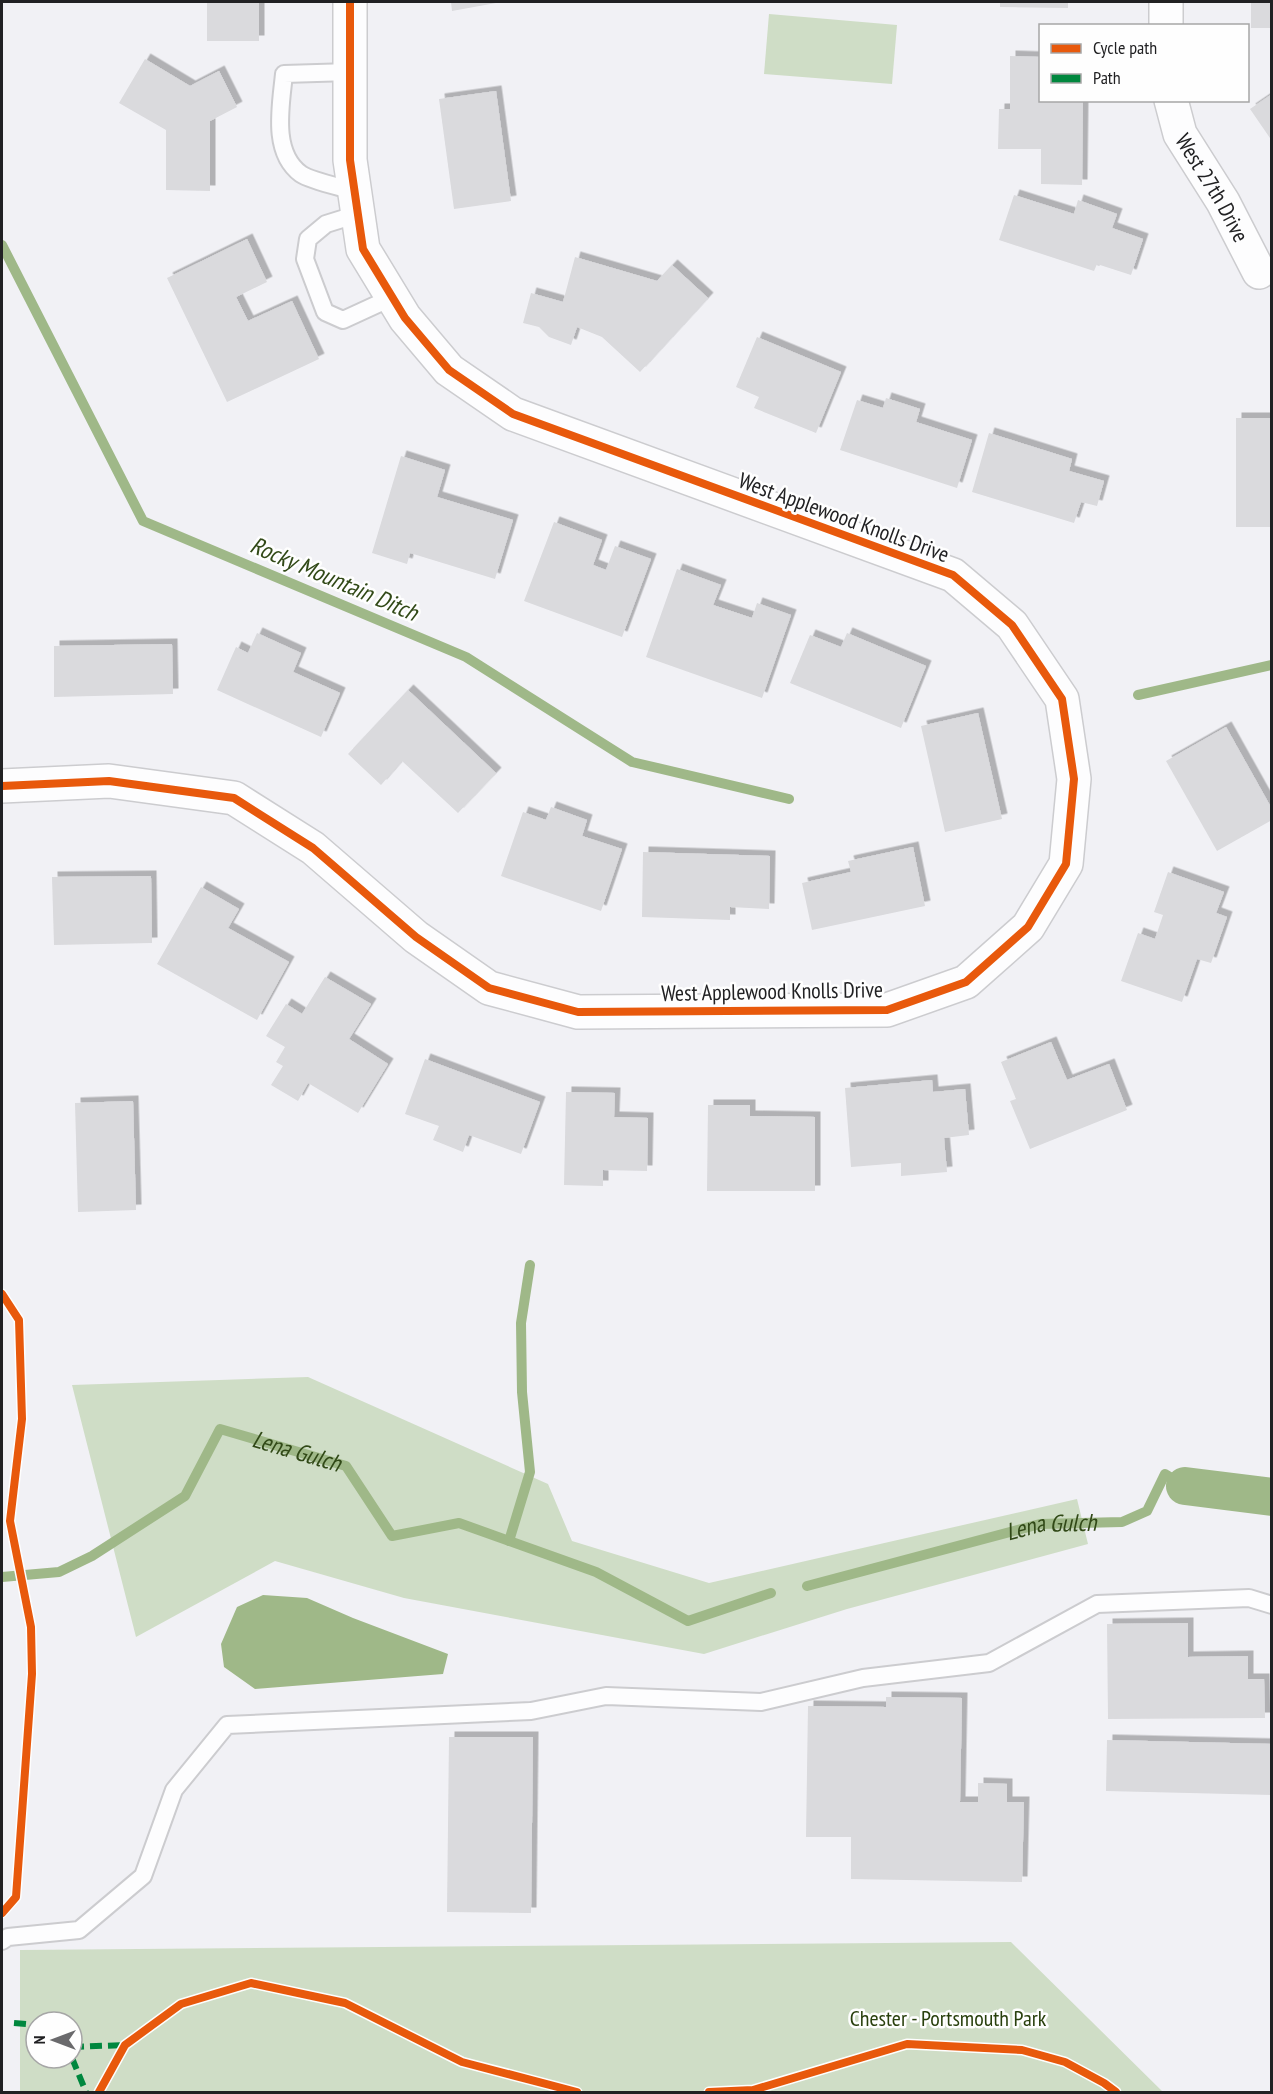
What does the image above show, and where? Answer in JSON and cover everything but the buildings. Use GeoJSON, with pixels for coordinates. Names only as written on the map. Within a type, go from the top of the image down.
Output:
{"type":"FeatureCollection","features":[{"type":"Feature","properties":{"kind":"street","name":"West Applewood Knolls Drive"},"geometry":{"type":"LineString","coordinates":[[2,786],[109,781],[234,798],[313,848],[416,937],[489,988],[578,1012],[887,1010],[966,982],[1028,927],[1066,864],[1074,780],[1062,699],[1012,625],[952,575],[513,414],[449,370],[405,318],[363,249],[350,160],[350,2]]}},
{"type":"Feature","properties":{"kind":"street"},"geometry":{"type":"LineString","coordinates":[[1166,2],[1166,24]]}},
{"type":"Feature","properties":{"kind":"street","name":"West 27th Drive"},"geometry":{"type":"LineString","coordinates":[[1172,102],[1180,134],[1222,202],[1259,272]]}},
{"type":"Feature","properties":{"kind":"lane"},"geometry":{"type":"LineString","coordinates":[[350,72],[284,74],[280,120],[286,159],[302,175],[356,202],[308,239],[305,259],[325,312],[343,320],[393,297]]}},
{"type":"Feature","properties":{"kind":"lane"},"geometry":{"type":"LineString","coordinates":[[2,1941],[8,1937],[79,1930],[143,1876],[174,1790],[226,1725],[531,1711],[606,1696],[761,1702],[863,1678],[989,1663],[1096,1604],[1249,1598],[1272,1605]]}},
{"type":"Feature","properties":{"kind":"green space"},"geometry":{"type":"Polygon","coordinates":[[[769,14],[897,25],[892,84],[764,74],[769,14]]]}},
{"type":"Feature","properties":{"kind":"green space"},"geometry":{"type":"Polygon","coordinates":[[[308,1377],[548,1484],[572,1541],[709,1583],[1077,1499],[1088,1544],[847,1609],[704,1654],[404,1598],[275,1561],[136,1637],[72,1385],[308,1377]]]}},
{"type":"Feature","properties":{"kind":"green space","name":"Chester - Portsmouth Park"},"geometry":{"type":"Polygon","coordinates":[[[1011,1942],[1163,2092],[20,2092],[20,1950],[1011,1942]]]}},
{"type":"Feature","properties":{"kind":"shaded area"},"geometry":{"type":"Polygon","coordinates":[[[263,1595],[307,1598],[448,1654],[443,1674],[255,1689],[224,1667],[221,1644],[237,1607],[263,1595]]]}},
{"type":"Feature","properties":{"kind":"waterway","name":"Rocky Mountain Ditch"},"geometry":{"type":"LineString","coordinates":[[2,245],[143,521],[466,657],[632,762],[789,799]]}},
{"type":"Feature","properties":{"kind":"waterway","name":"Rocky Mountain Ditch"},"geometry":{"type":"LineString","coordinates":[[1138,695],[1272,665]]}},
{"type":"Feature","properties":{"kind":"waterway"},"geometry":{"type":"LineString","coordinates":[[509,1541],[530,1472],[522,1392],[521,1323],[530,1265]]}},
{"type":"Feature","properties":{"kind":"waterway","name":"Lena Gulch"},"geometry":{"type":"LineString","coordinates":[[2,1577],[59,1572],[92,1556],[185,1496],[220,1429],[346,1466],[392,1536],[459,1523],[596,1572],[688,1621],[771,1593]]}},
{"type":"Feature","properties":{"kind":"waterway","name":"Lena Gulch"},"geometry":{"type":"LineString","coordinates":[[807,1586],[1040,1524],[1122,1522],[1147,1511],[1165,1474],[1185,1486]]}},
{"type":"Feature","properties":{"kind":"waterway","name":"Lena Gulch"},"geometry":{"type":"LineString","coordinates":[[1185,1486],[1272,1497]]}},
{"type":"Feature","properties":{"kind":"marked path"},"geometry":{"type":"LineString","coordinates":[[14,2023],[24,2024]]}},
{"type":"Feature","properties":{"kind":"marked path"},"geometry":{"type":"LineString","coordinates":[[84,2047],[125,2045]]}},
{"type":"Feature","properties":{"kind":"marked path"},"geometry":{"type":"LineString","coordinates":[[77,2070],[86,2092]]}},
{"type":"Feature","properties":{"kind":"cycle path"},"geometry":{"type":"LineString","coordinates":[[2,786],[109,781],[234,798],[313,848],[416,937],[489,988],[578,1012],[887,1010],[966,982],[1028,927],[1066,864],[1074,779],[1062,699],[1012,625],[953,575],[513,414],[449,370],[405,318],[363,249],[350,160],[350,2]]}},
{"type":"Feature","properties":{"kind":"cycle path"},"geometry":{"type":"LineString","coordinates":[[2,1294],[19,1320],[22,1419],[10,1521],[31,1627],[32,1674],[16,1897],[2,1913]]}},
{"type":"Feature","properties":{"kind":"cycle path"},"geometry":{"type":"LineString","coordinates":[[99,2092],[125,2045],[181,2004],[251,1983],[345,2003],[462,2062],[577,2092]]}},
{"type":"Feature","properties":{"kind":"cycle path"},"geometry":{"type":"LineString","coordinates":[[709,2092],[753,2090],[907,2044],[1022,2050],[1065,2062],[1116,2092]]}}]}
